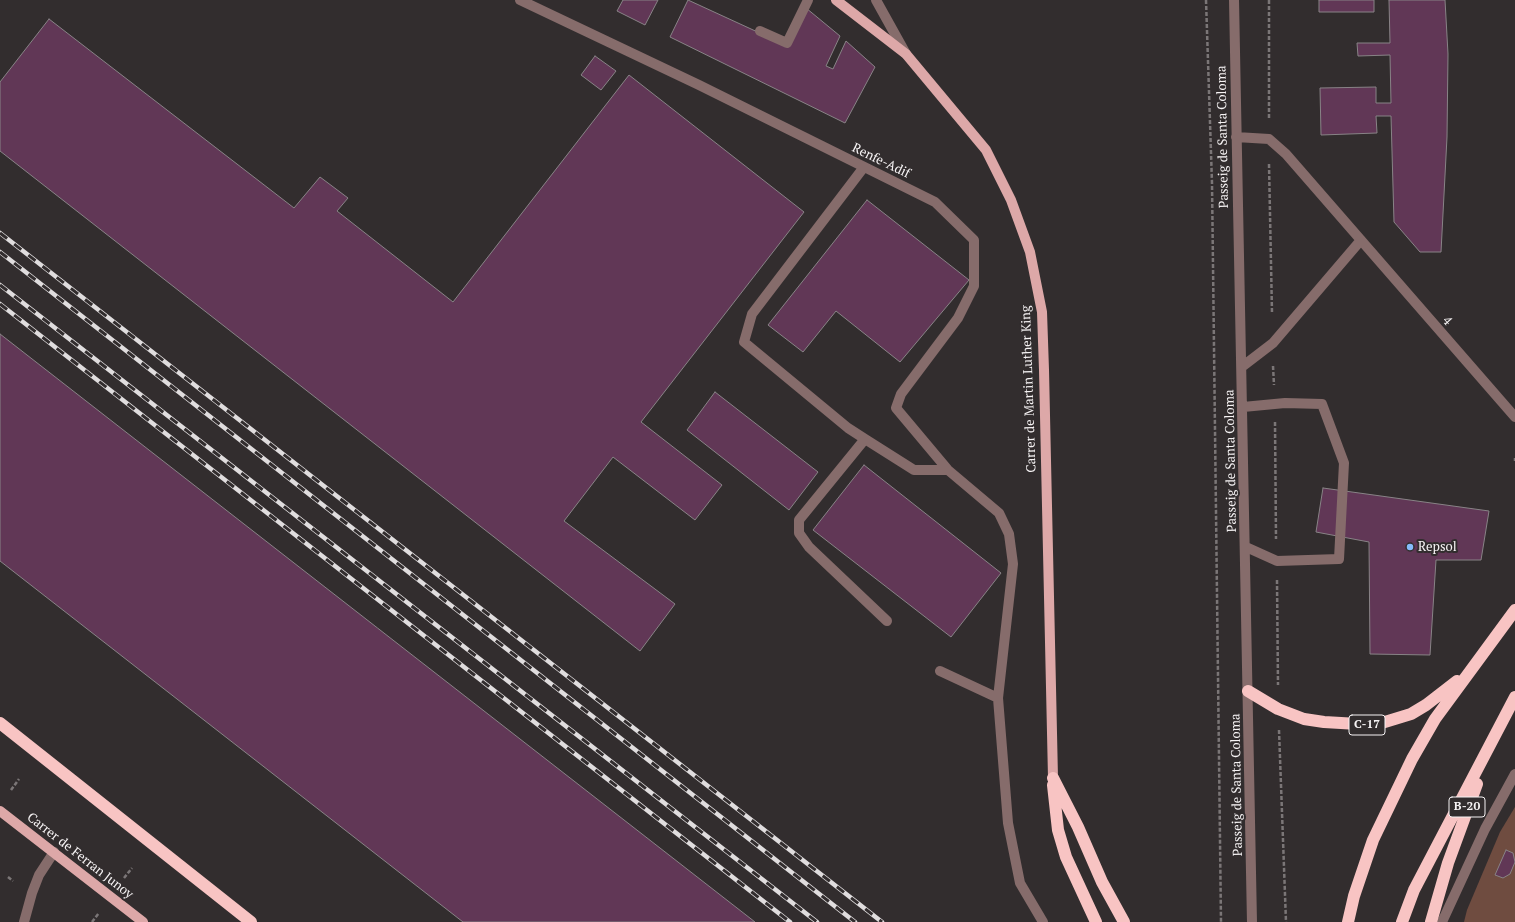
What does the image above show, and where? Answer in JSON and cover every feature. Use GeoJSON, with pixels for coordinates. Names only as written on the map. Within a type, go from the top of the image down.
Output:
{"type":"FeatureCollection","features":[{"type":"Feature","properties":{"kind":"highway"},"geometry":{"type":"LineString","coordinates":[[1348,922],[1354,896],[1373,840],[1412,759],[1435,719],[1515,610]]}},
{"type":"Feature","properties":{"kind":"highway","name":"C-17"},"geometry":{"type":"LineString","coordinates":[[1248,691],[1278,709],[1304,718],[1324,722],[1376,725],[1393,721],[1426,705],[1450,687],[1474,665]]}},
{"type":"Feature","properties":{"kind":"highway"},"geometry":{"type":"LineString","coordinates":[[1402,922],[1414,890],[1515,697]]}},
{"type":"Feature","properties":{"kind":"highway","name":"B-20"},"geometry":{"type":"LineString","coordinates":[[1431,922],[1448,863],[1469,803],[1515,697]]}},
{"type":"Feature","properties":{"kind":"highway"},"geometry":{"type":"LineString","coordinates":[[0,723],[252,922]]}},
{"type":"Feature","properties":{"kind":"highway"},"geometry":{"type":"LineString","coordinates":[[1052,778],[1058,830],[1066,857],[1096,922]]}},
{"type":"Feature","properties":{"kind":"highway"},"geometry":{"type":"LineString","coordinates":[[1052,778],[1078,827],[1102,882],[1124,922]]}},
{"type":"Feature","properties":{"kind":"main road","name":"Carrer de Martin Luther King"},"geometry":{"type":"LineString","coordinates":[[836,0],[906,54],[986,150],[1011,200],[1030,252],[1042,312],[1052,778]]}},
{"type":"Feature","properties":{"kind":"main road","name":"Carrer de Ferran Junoy"},"geometry":{"type":"LineString","coordinates":[[0,811],[143,922]]}},
{"type":"Feature","properties":{"kind":"street","name":"Renfe-Adif"},"geometry":{"type":"LineString","coordinates":[[520,0],[699,85],[935,202],[974,240],[974,286],[958,318],[901,394],[896,408],[948,470]]}},
{"type":"Feature","properties":{"kind":"street"},"geometry":{"type":"LineString","coordinates":[[760,31],[787,43],[808,0]]}},
{"type":"Feature","properties":{"kind":"street"},"geometry":{"type":"LineString","coordinates":[[876,0],[906,54]]}},
{"type":"Feature","properties":{"kind":"street","name":"Passeig de Santa Coloma"},"geometry":{"type":"LineString","coordinates":[[1234,0],[1236,137],[1243,366],[1252,922]]}},
{"type":"Feature","properties":{"kind":"street"},"geometry":{"type":"LineString","coordinates":[[1236,137],[1269,139]]}},
{"type":"Feature","properties":{"kind":"street","name":"4"},"geometry":{"type":"LineString","coordinates":[[1269,139],[1286,154],[1515,417]]}},
{"type":"Feature","properties":{"kind":"street"},"geometry":{"type":"LineString","coordinates":[[864,167],[752,314],[744,342],[848,428],[914,470],[948,470],[1000,513],[1009,534],[1013,564],[998,698],[1008,823],[1020,883],[1043,922]]}},
{"type":"Feature","properties":{"kind":"street"},"geometry":{"type":"LineString","coordinates":[[1243,366],[1273,343],[1360,240]]}},
{"type":"Feature","properties":{"kind":"street"},"geometry":{"type":"LineString","coordinates":[[1243,407],[1285,403],[1322,404],[1344,463],[1339,558],[1277,561],[1246,548]]}},
{"type":"Feature","properties":{"kind":"street"},"geometry":{"type":"LineString","coordinates":[[865,439],[799,520],[799,533],[809,547],[887,621]]}},
{"type":"Feature","properties":{"kind":"street"},"geometry":{"type":"LineString","coordinates":[[940,671],[998,698]]}},
{"type":"Feature","properties":{"kind":"street"},"geometry":{"type":"LineString","coordinates":[[1442,922],[1485,829],[1515,774]]}},
{"type":"Feature","properties":{"kind":"street"},"geometry":{"type":"LineString","coordinates":[[24,922],[39,875],[54,852]]}},
{"type":"Feature","properties":{"kind":"path","name":"Passeig de Santa Coloma"},"geometry":{"type":"LineString","coordinates":[[1206,0],[1212,183],[1221,922]]}},
{"type":"Feature","properties":{"kind":"path"},"geometry":{"type":"LineString","coordinates":[[1269,0],[1269,139],[1272,318]]}},
{"type":"Feature","properties":{"kind":"path"},"geometry":{"type":"LineString","coordinates":[[1275,425],[1276,543]]}},
{"type":"Feature","properties":{"kind":"path"},"geometry":{"type":"LineString","coordinates":[[1277,586],[1278,665]]}},
{"type":"Feature","properties":{"kind":"path"},"geometry":{"type":"LineString","coordinates":[[1279,729],[1286,922]]}},
{"type":"Feature","properties":{"kind":"path"},"geometry":{"type":"LineString","coordinates":[[11,790],[19,779]]}},
{"type":"Feature","properties":{"kind":"path","name":"Carrer de Ferran Junoy"},"geometry":{"type":"LineString","coordinates":[[124,878],[132,868]]}},
{"type":"Feature","properties":{"kind":"path"},"geometry":{"type":"LineString","coordinates":[[8,877],[13,881]]}},
{"type":"Feature","properties":{"kind":"path"},"geometry":{"type":"LineString","coordinates":[[92,922],[100,912]]}},
{"type":"Feature","properties":{"kind":"shaded area"},"geometry":{"type":"Polygon","coordinates":[[[1515,807],[1515,922],[1464,922],[1467,910],[1500,832],[1515,807]]]}},
{"type":"Feature","properties":{"kind":"building"},"geometry":{"type":"Polygon","coordinates":[[[623,0],[658,0],[645,25],[617,11],[623,0]]]}},
{"type":"Feature","properties":{"kind":"building"},"geometry":{"type":"Polygon","coordinates":[[[688,0],[788,46],[806,8],[840,36],[826,66],[833,69],[846,41],[875,67],[845,123],[670,37],[688,0]]]}},
{"type":"Feature","properties":{"kind":"building"},"geometry":{"type":"Polygon","coordinates":[[[1319,0],[1374,0],[1374,12],[1319,12],[1319,0]]]}},
{"type":"Feature","properties":{"kind":"building"},"geometry":{"type":"Polygon","coordinates":[[[1389,0],[1445,0],[1448,54],[1447,137],[1441,252],[1420,252],[1394,222],[1391,116],[1376,116],[1377,133],[1321,135],[1320,88],[1376,87],[1376,103],[1391,103],[1390,55],[1358,56],[1357,43],[1390,43],[1389,0]]]}},
{"type":"Feature","properties":{"kind":"building"},"geometry":{"type":"Polygon","coordinates":[[[49,19],[294,208],[320,177],[348,198],[337,211],[453,302],[629,75],[804,212],[641,422],[722,485],[695,520],[613,457],[564,521],[675,604],[640,651],[0,151],[0,82],[49,19]]]}},
{"type":"Feature","properties":{"kind":"building"},"geometry":{"type":"Polygon","coordinates":[[[595,56],[616,71],[601,90],[581,75],[595,56]]]}},
{"type":"Feature","properties":{"kind":"building"},"geometry":{"type":"Polygon","coordinates":[[[867,200],[969,280],[900,362],[836,311],[803,352],[768,325],[867,200]]]}},
{"type":"Feature","properties":{"kind":"building"},"geometry":{"type":"Polygon","coordinates":[[[0,334],[755,922],[463,922],[0,561],[0,334]]]}},
{"type":"Feature","properties":{"kind":"building"},"geometry":{"type":"Polygon","coordinates":[[[715,392],[818,472],[789,510],[687,430],[715,392]]]}},
{"type":"Feature","properties":{"kind":"building"},"geometry":{"type":"Polygon","coordinates":[[[864,465],[1001,573],[951,637],[813,530],[864,465]]]}},
{"type":"Feature","properties":{"kind":"building"},"geometry":{"type":"Polygon","coordinates":[[[1323,488],[1489,511],[1481,560],[1436,560],[1430,655],[1370,654],[1369,542],[1316,532],[1323,488]]]}},
{"type":"Feature","properties":{"kind":"building"},"geometry":{"type":"Polygon","coordinates":[[[1506,850],[1513,853],[1515,862],[1510,874],[1503,878],[1495,875],[1506,850]]]}},
{"type":"Feature","properties":{"kind":"railway"},"geometry":{"type":"LineString","coordinates":[[0,233],[882,922]]}},
{"type":"Feature","properties":{"kind":"railway"},"geometry":{"type":"LineString","coordinates":[[0,252],[855,922]]}},
{"type":"Feature","properties":{"kind":"railway"},"geometry":{"type":"LineString","coordinates":[[0,285],[817,922]]}},
{"type":"Feature","properties":{"kind":"railway"},"geometry":{"type":"LineString","coordinates":[[0,304],[790,922]]}},
{"type":"Feature","properties":{"kind":"place","name":"Repsol"},"geometry":{"type":"Point","coordinates":[1410,547]}}]}
